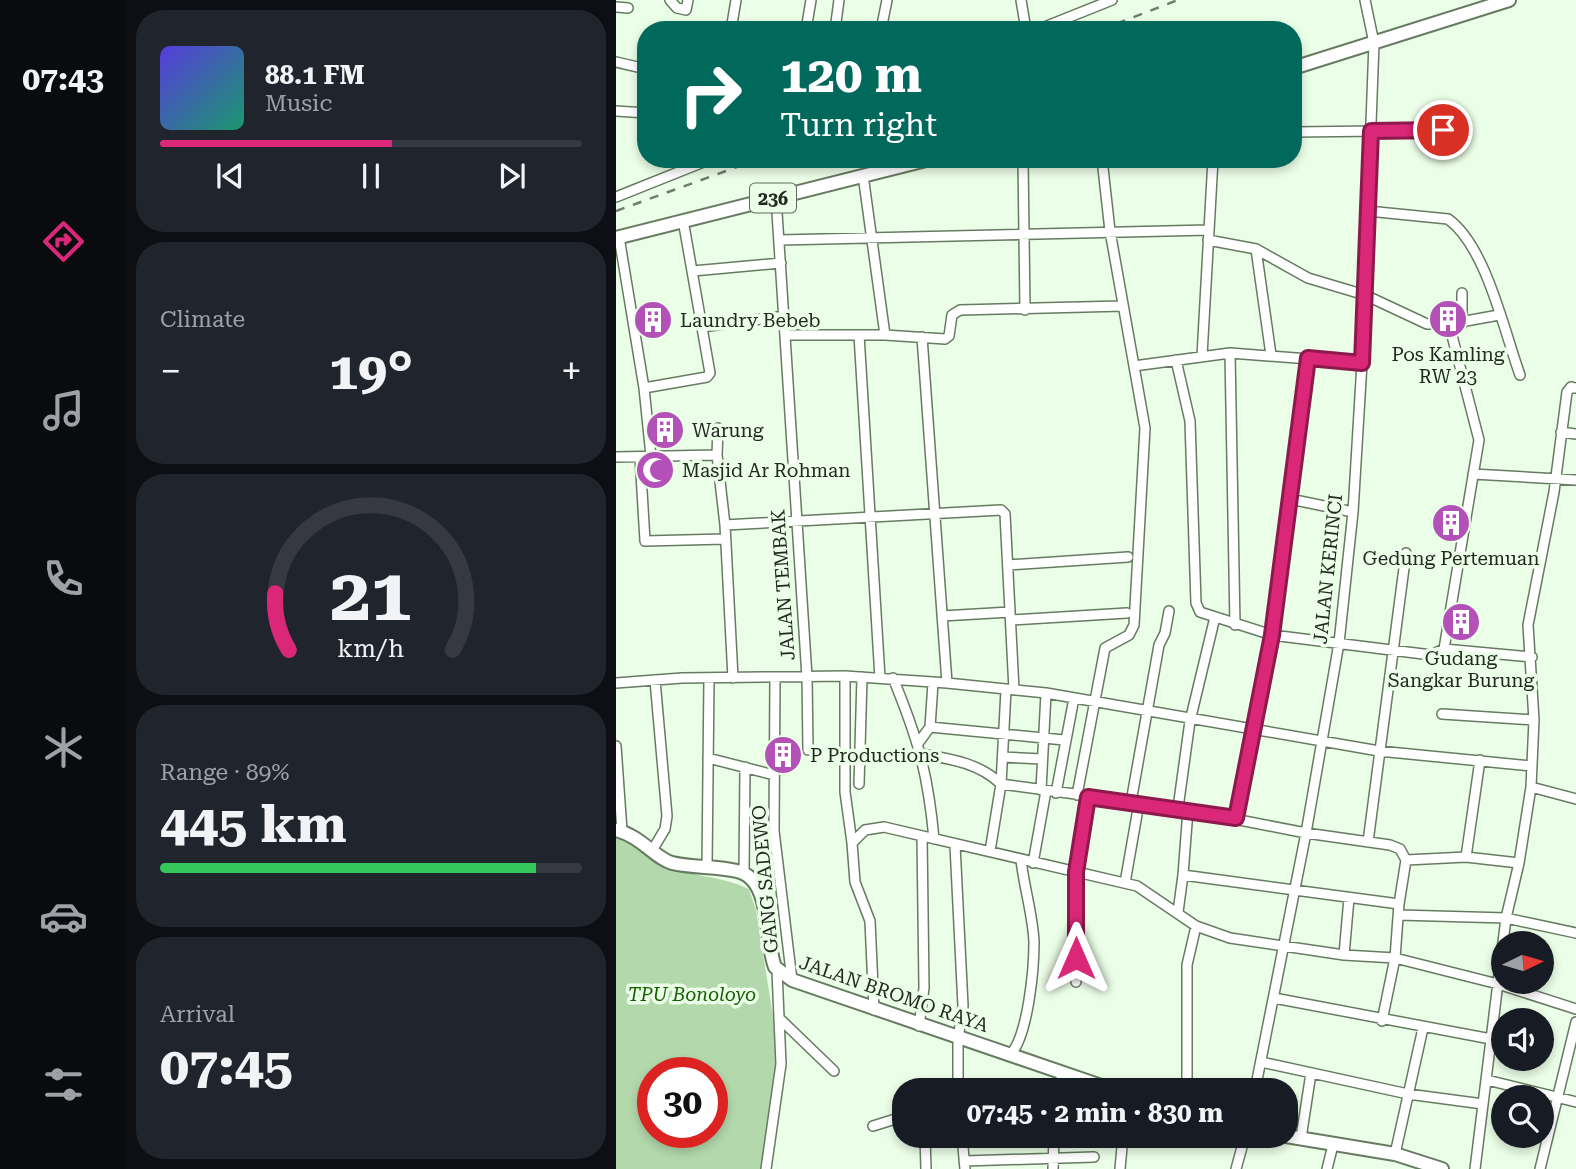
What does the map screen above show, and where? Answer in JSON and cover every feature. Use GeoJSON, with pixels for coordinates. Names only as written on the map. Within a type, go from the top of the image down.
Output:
{"type":"FeatureCollection","features":[{"type":"Feature","properties":{"kind":"main road"},"geometry":{"type":"LineString","coordinates":[[1302,65],[1509,0]]}},
{"type":"Feature","properties":{"kind":"main road","name":"236"},"geometry":{"type":"LineString","coordinates":[[617,238],[892,168]]}},
{"type":"Feature","properties":{"kind":"main road"},"geometry":{"type":"LineString","coordinates":[[619,831],[671,862],[744,873]]}},
{"type":"Feature","properties":{"kind":"main road","name":"JALAN BROMO RAYA"},"geometry":{"type":"LineString","coordinates":[[744,873],[753,880],[761,895],[772,961],[777,971],[792,980],[958,1040],[1011,1054],[1080,1078]]}},
{"type":"Feature","properties":{"kind":"main road"},"geometry":{"type":"LineString","coordinates":[[1298,1138],[1395,1154],[1417,1165],[1442,1169]]}},
{"type":"Feature","properties":{"kind":"street"},"geometry":{"type":"LineString","coordinates":[[670,0],[677,8],[686,10],[688,0]]}},
{"type":"Feature","properties":{"kind":"street"},"geometry":{"type":"LineString","coordinates":[[732,21],[736,0]]}},
{"type":"Feature","properties":{"kind":"street"},"geometry":{"type":"LineString","coordinates":[[808,21],[811,0]]}},
{"type":"Feature","properties":{"kind":"street"},"geometry":{"type":"LineString","coordinates":[[836,21],[839,0]]}},
{"type":"Feature","properties":{"kind":"street"},"geometry":{"type":"LineString","coordinates":[[883,21],[887,0]]}},
{"type":"Feature","properties":{"kind":"street"},"geometry":{"type":"LineString","coordinates":[[1021,0],[1024,21]]}},
{"type":"Feature","properties":{"kind":"street","name":"JALAN KERINCI"},"geometry":{"type":"LineString","coordinates":[[1258,1078],[1306,833],[1320,740],[1339,643],[1353,512],[1362,363],[1374,43],[1365,0]]}},
{"type":"Feature","properties":{"kind":"street"},"geometry":{"type":"LineString","coordinates":[[1059,21],[1109,1]]}},
{"type":"Feature","properties":{"kind":"street"},"geometry":{"type":"LineString","coordinates":[[616,8],[628,8]]}},
{"type":"Feature","properties":{"kind":"street"},"geometry":{"type":"LineString","coordinates":[[616,62],[637,67]]}},
{"type":"Feature","properties":{"kind":"street"},"geometry":{"type":"LineString","coordinates":[[616,111],[637,112]]}},
{"type":"Feature","properties":{"kind":"street"},"geometry":{"type":"LineString","coordinates":[[1302,132],[1467,130]]}},
{"type":"Feature","properties":{"kind":"street"},"geometry":{"type":"LineString","coordinates":[[616,197],[688,168]]}},
{"type":"Feature","properties":{"kind":"street"},"geometry":{"type":"LineString","coordinates":[[1023,168],[1025,310]]}},
{"type":"Feature","properties":{"kind":"street"},"geometry":{"type":"LineString","coordinates":[[1077,795],[1105,648],[1129,635],[1134,625],[1145,428],[1110,231],[1103,168]]}},
{"type":"Feature","properties":{"kind":"street"},"geometry":{"type":"LineString","coordinates":[[1202,356],[1213,168]]}},
{"type":"Feature","properties":{"kind":"street"},"geometry":{"type":"LineString","coordinates":[[863,175],[885,335]]}},
{"type":"Feature","properties":{"kind":"street","name":"JALAN TEMBAK"},"geometry":{"type":"LineString","coordinates":[[776,197],[807,677],[808,750]]}},
{"type":"Feature","properties":{"kind":"street"},"geometry":{"type":"LineString","coordinates":[[1368,211],[1448,219],[1474,245],[1520,375]]}},
{"type":"Feature","properties":{"kind":"street"},"geometry":{"type":"LineString","coordinates":[[644,388],[708,377],[710,373],[683,220]]}},
{"type":"Feature","properties":{"kind":"street"},"geometry":{"type":"LineString","coordinates":[[780,240],[1110,231],[1209,235],[1256,249],[1308,278],[1364,295],[1427,324],[1462,324],[1499,315]]}},
{"type":"Feature","properties":{"kind":"street"},"geometry":{"type":"LineString","coordinates":[[617,238],[644,388],[645,541],[725,539]]}},
{"type":"Feature","properties":{"kind":"street"},"geometry":{"type":"LineString","coordinates":[[1256,249],[1271,355]]}},
{"type":"Feature","properties":{"kind":"street"},"geometry":{"type":"LineString","coordinates":[[692,271],[781,263]]}},
{"type":"Feature","properties":{"kind":"street"},"geometry":{"type":"LineString","coordinates":[[1462,293],[1462,324]]}},
{"type":"Feature","properties":{"kind":"street"},"geometry":{"type":"LineString","coordinates":[[785,335],[947,338],[952,315],[956,312],[1123,306]]}},
{"type":"Feature","properties":{"kind":"street"},"geometry":{"type":"LineString","coordinates":[[702,327],[784,316]]}},
{"type":"Feature","properties":{"kind":"street"},"geometry":{"type":"LineString","coordinates":[[1444,649],[1477,459],[1478,428],[1449,324]]}},
{"type":"Feature","properties":{"kind":"street"},"geometry":{"type":"LineString","coordinates":[[859,335],[880,678]]}},
{"type":"Feature","properties":{"kind":"street"},"geometry":{"type":"LineString","coordinates":[[922,337],[932,514],[947,683]]}},
{"type":"Feature","properties":{"kind":"street"},"geometry":{"type":"LineString","coordinates":[[1134,366],[1230,353],[1362,363]]}},
{"type":"Feature","properties":{"kind":"street"},"geometry":{"type":"LineString","coordinates":[[1230,353],[1235,625]]}},
{"type":"Feature","properties":{"kind":"street"},"geometry":{"type":"LineString","coordinates":[[1236,818],[1272,635],[1308,358]]}},
{"type":"Feature","properties":{"kind":"street"},"geometry":{"type":"LineString","coordinates":[[1176,360],[1190,421],[1197,608],[1235,625],[1272,635],[1431,655],[1444,649],[1532,657]]}},
{"type":"Feature","properties":{"kind":"street"},"geometry":{"type":"LineString","coordinates":[[1504,931],[1520,863],[1531,787],[1534,720],[1528,625],[1556,477],[1567,392],[1571,387],[1576,387]]}},
{"type":"Feature","properties":{"kind":"street"},"geometry":{"type":"LineString","coordinates":[[718,428],[717,455],[725,525],[733,678]]}},
{"type":"Feature","properties":{"kind":"street"},"geometry":{"type":"LineString","coordinates":[[1561,432],[1576,433]]}},
{"type":"Feature","properties":{"kind":"street"},"geometry":{"type":"LineString","coordinates":[[616,457],[717,455]]}},
{"type":"Feature","properties":{"kind":"street"},"geometry":{"type":"LineString","coordinates":[[1473,474],[1576,480]]}},
{"type":"Feature","properties":{"kind":"street"},"geometry":{"type":"LineString","coordinates":[[1290,499],[1353,512]]}},
{"type":"Feature","properties":{"kind":"street"},"geometry":{"type":"LineString","coordinates":[[725,525],[1001,510],[1005,513],[1011,616],[1010,690],[1001,784],[990,850]]}},
{"type":"Feature","properties":{"kind":"street"},"geometry":{"type":"LineString","coordinates":[[1368,842],[1406,553]]}},
{"type":"Feature","properties":{"kind":"street"},"geometry":{"type":"LineString","coordinates":[[1008,565],[1128,557]]}},
{"type":"Feature","properties":{"kind":"street"},"geometry":{"type":"LineString","coordinates":[[1125,883],[1147,710],[1158,645],[1165,633],[1169,611]]}},
{"type":"Feature","properties":{"kind":"street"},"geometry":{"type":"LineString","coordinates":[[942,616],[1127,612]]}},
{"type":"Feature","properties":{"kind":"street"},"geometry":{"type":"LineString","coordinates":[[1178,912],[1183,875],[1183,809],[1190,721],[1215,617]]}},
{"type":"Feature","properties":{"kind":"street"},"geometry":{"type":"LineString","coordinates":[[845,677],[845,792],[855,882],[870,921],[874,1010]]}},
{"type":"Feature","properties":{"kind":"street"},"geometry":{"type":"LineString","coordinates":[[859,784],[862,677]]}},
{"type":"Feature","properties":{"kind":"street"},"geometry":{"type":"LineString","coordinates":[[707,867],[709,678]]}},
{"type":"Feature","properties":{"kind":"street"},"geometry":{"type":"LineString","coordinates":[[616,683],[709,678],[893,678],[1046,693],[1147,710],[1190,721],[1379,751],[1531,766]]}},
{"type":"Feature","properties":{"kind":"street","name":"GANG SADEWO"},"geometry":{"type":"LineString","coordinates":[[775,678],[774,831],[792,980]]}},
{"type":"Feature","properties":{"kind":"street"},"geometry":{"type":"LineString","coordinates":[[893,678],[919,742],[929,788],[934,839]]}},
{"type":"Feature","properties":{"kind":"street"},"geometry":{"type":"LineString","coordinates":[[653,849],[665,829],[667,816],[655,680]]}},
{"type":"Feature","properties":{"kind":"street"},"geometry":{"type":"LineString","coordinates":[[919,742],[930,727],[933,683]]}},
{"type":"Feature","properties":{"kind":"street"},"geometry":{"type":"LineString","coordinates":[[1046,693],[1042,759],[1047,791]]}},
{"type":"Feature","properties":{"kind":"street"},"geometry":{"type":"LineString","coordinates":[[1033,863],[1047,791],[1064,740],[1074,698]]}},
{"type":"Feature","properties":{"kind":"street"},"geometry":{"type":"LineString","coordinates":[[1442,714],[1534,720]]}},
{"type":"Feature","properties":{"kind":"street"},"geometry":{"type":"LineString","coordinates":[[930,727],[1064,740]]}},
{"type":"Feature","properties":{"kind":"street"},"geometry":{"type":"LineString","coordinates":[[616,746],[619,831]]}},
{"type":"Feature","properties":{"kind":"street"},"geometry":{"type":"LineString","coordinates":[[922,754],[963,761],[993,776],[1001,784],[1183,809],[1400,849],[1406,860],[1395,958],[1382,1021]]}},
{"type":"Feature","properties":{"kind":"street"},"geometry":{"type":"LineString","coordinates":[[1003,757],[1042,759]]}},
{"type":"Feature","properties":{"kind":"street"},"geometry":{"type":"LineString","coordinates":[[708,758],[774,775]]}},
{"type":"Feature","properties":{"kind":"street"},"geometry":{"type":"LineString","coordinates":[[1466,857],[1480,760]]}},
{"type":"Feature","properties":{"kind":"street"},"geometry":{"type":"LineString","coordinates":[[744,873],[745,767]]}},
{"type":"Feature","properties":{"kind":"street"},"geometry":{"type":"LineString","coordinates":[[1531,787],[1576,799]]}},
{"type":"Feature","properties":{"kind":"street"},"geometry":{"type":"LineString","coordinates":[[1076,982],[1076,872],[1088,797]]}},
{"type":"Feature","properties":{"kind":"street"},"geometry":{"type":"LineString","coordinates":[[852,843],[865,830],[877,826],[955,845],[990,850],[1033,863],[1137,886],[1196,926],[1230,938],[1344,955],[1395,958],[1491,982]]}},
{"type":"Feature","properties":{"kind":"street"},"geometry":{"type":"LineString","coordinates":[[919,1026],[924,988],[922,836]]}},
{"type":"Feature","properties":{"kind":"street"},"geometry":{"type":"LineString","coordinates":[[955,845],[963,1006],[958,1040],[958,1078]]}},
{"type":"Feature","properties":{"kind":"street"},"geometry":{"type":"LineString","coordinates":[[1406,860],[1466,857],[1520,863]]}},
{"type":"Feature","properties":{"kind":"street"},"geometry":{"type":"LineString","coordinates":[[1011,1054],[1025,1030],[1034,939],[1021,860]]}},
{"type":"Feature","properties":{"kind":"street"},"geometry":{"type":"LineString","coordinates":[[1183,875],[1399,904]]}},
{"type":"Feature","properties":{"kind":"street"},"geometry":{"type":"LineString","coordinates":[[1344,955],[1349,898]]}},
{"type":"Feature","properties":{"kind":"street"},"geometry":{"type":"LineString","coordinates":[[1399,915],[1506,918],[1576,933]]}},
{"type":"Feature","properties":{"kind":"street"},"geometry":{"type":"LineString","coordinates":[[1187,1078],[1187,965],[1196,926]]}},
{"type":"Feature","properties":{"kind":"street"},"geometry":{"type":"LineString","coordinates":[[766,1169],[781,1064],[777,971]]}},
{"type":"Feature","properties":{"kind":"street"},"geometry":{"type":"LineString","coordinates":[[1529,994],[1576,1009]]}},
{"type":"Feature","properties":{"kind":"street"},"geometry":{"type":"LineString","coordinates":[[1274,998],[1382,1021],[1491,1039],[1475,1169]]}},
{"type":"Feature","properties":{"kind":"street"},"geometry":{"type":"LineString","coordinates":[[779,1018],[834,1071]]}},
{"type":"Feature","properties":{"kind":"street"},"geometry":{"type":"LineString","coordinates":[[1540,1169],[1576,1022]]}},
{"type":"Feature","properties":{"kind":"street"},"geometry":{"type":"LineString","coordinates":[[1395,1154],[1423,1028]]}},
{"type":"Feature","properties":{"kind":"street"},"geometry":{"type":"LineString","coordinates":[[1261,1062],[1408,1094],[1483,1104]]}},
{"type":"Feature","properties":{"kind":"street"},"geometry":{"type":"LineString","coordinates":[[1061,1078],[1064,1072]]}},
{"type":"Feature","properties":{"kind":"street"},"geometry":{"type":"LineString","coordinates":[[1301,1138],[1311,1073]]}},
{"type":"Feature","properties":{"kind":"street"},"geometry":{"type":"LineString","coordinates":[[1487,1080],[1576,1102]]}},
{"type":"Feature","properties":{"kind":"street"},"geometry":{"type":"LineString","coordinates":[[873,1126],[892,1120]]}},
{"type":"Feature","properties":{"kind":"street"},"geometry":{"type":"LineString","coordinates":[[1327,1169],[1333,1145]]}},
{"type":"Feature","properties":{"kind":"street"},"geometry":{"type":"LineString","coordinates":[[925,1148],[926,1169]]}},
{"type":"Feature","properties":{"kind":"street"},"geometry":{"type":"LineString","coordinates":[[1120,1169],[1122,1148]]}},
{"type":"Feature","properties":{"kind":"street"},"geometry":{"type":"LineString","coordinates":[[1236,1169],[1242,1148]]}},
{"type":"Feature","properties":{"kind":"street"},"geometry":{"type":"LineString","coordinates":[[965,1165],[1053,1164],[1094,1157]]}},
{"type":"Feature","properties":{"kind":"green space","name":"TPU Bonoloyo"},"geometry":{"type":"Polygon","coordinates":[[[616,838],[633,844],[666,866],[749,889],[756,910],[776,1035],[775,1088],[766,1169],[616,1169],[616,838]]]}},
{"type":"Feature","properties":{"kind":"railway"},"geometry":{"type":"LineString","coordinates":[[1123,21],[1178,0]]}},
{"type":"Feature","properties":{"kind":"railway"},"geometry":{"type":"LineString","coordinates":[[616,211],[734,168]]}},
{"type":"Feature","properties":{"kind":"place","name":"Pos Kamling RW 23"},"geometry":{"type":"Point","coordinates":[1448,319]}},
{"type":"Feature","properties":{"kind":"place","name":"Laundry Bebeb"},"geometry":{"type":"Point","coordinates":[653,320]}},
{"type":"Feature","properties":{"kind":"place","name":"Warung"},"geometry":{"type":"Point","coordinates":[665,430]}},
{"type":"Feature","properties":{"kind":"place","name":"Masjid Ar Rohman"},"geometry":{"type":"Point","coordinates":[655,470]}},
{"type":"Feature","properties":{"kind":"place","name":"Gedung Pertemuan"},"geometry":{"type":"Point","coordinates":[1451,523]}},
{"type":"Feature","properties":{"kind":"place","name":"Gudang Sangkar Burung"},"geometry":{"type":"Point","coordinates":[1461,622]}},
{"type":"Feature","properties":{"kind":"place","name":"P Productions"},"geometry":{"type":"Point","coordinates":[783,755]}},
{"type":"Feature","properties":{"kind":"route"},"geometry":{"type":"LineString","coordinates":[[1076,958],[1076,872],[1088,797],[1236,818],[1272,635],[1308,358],[1362,363],[1371,131],[1443,130]]}}]}
